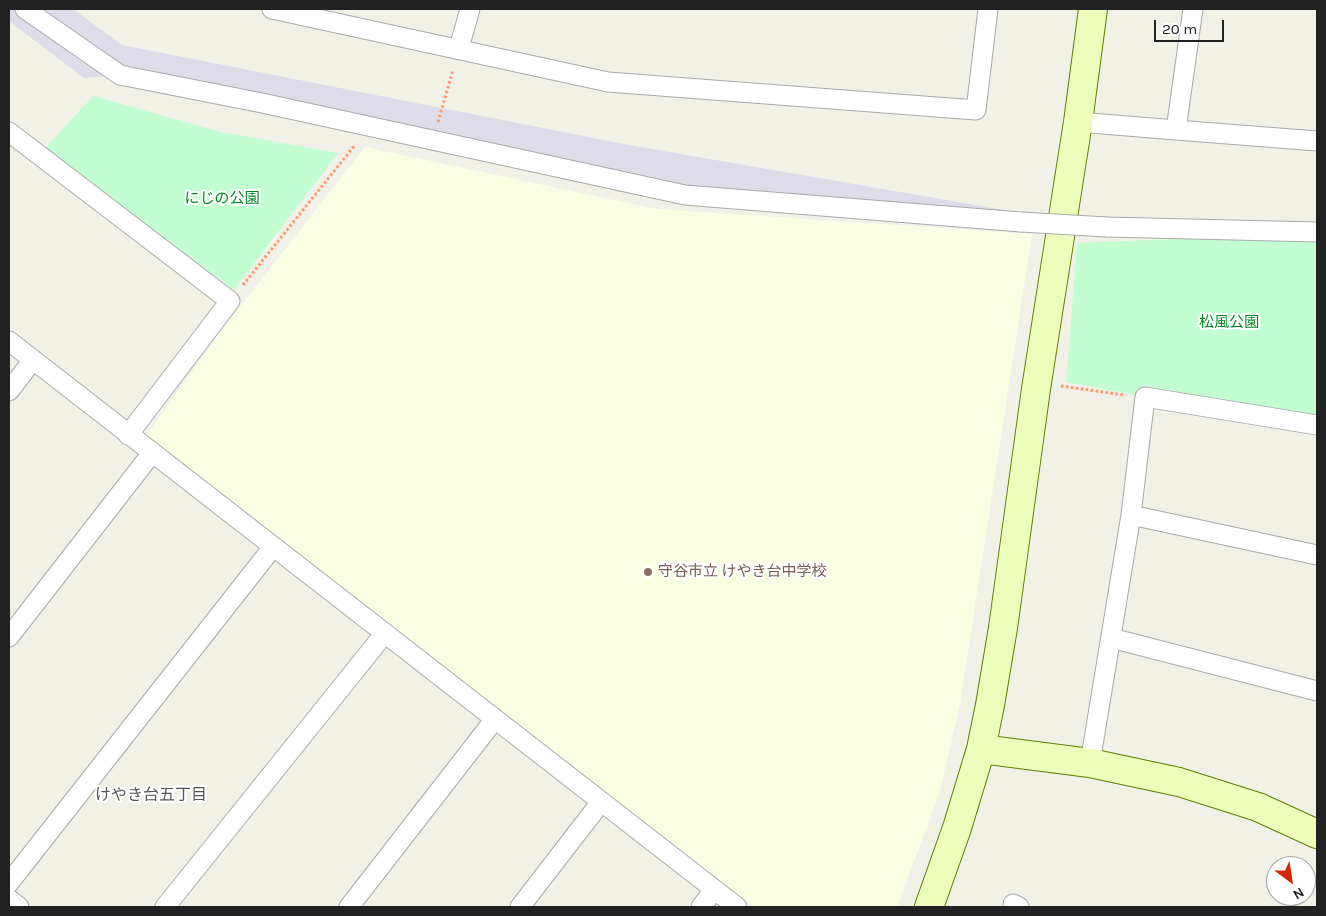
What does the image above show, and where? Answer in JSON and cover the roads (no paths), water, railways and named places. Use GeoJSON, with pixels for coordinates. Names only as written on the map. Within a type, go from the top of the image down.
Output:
{"type":"FeatureCollection","features":[{"type":"Feature","properties":{"kind":"street"},"geometry":{"type":"LineString","coordinates":[[25,9],[120,75],[685,195],[1021,222],[1108,227],[1317,232]]}},
{"type":"Feature","properties":{"kind":"street"},"geometry":{"type":"LineString","coordinates":[[272,9],[459,48],[608,82],[976,110],[988,9]]}},
{"type":"Feature","properties":{"kind":"street"},"geometry":{"type":"LineString","coordinates":[[459,48],[470,9]]}},
{"type":"Feature","properties":{"kind":"street"},"geometry":{"type":"LineString","coordinates":[[929,907],[957,828],[981,749],[1003,628],[1036,389],[1078,122],[1092,9]]}},
{"type":"Feature","properties":{"kind":"street"},"geometry":{"type":"LineString","coordinates":[[1176,130],[1193,9]]}},
{"type":"Feature","properties":{"kind":"street"},"geometry":{"type":"LineString","coordinates":[[1078,122],[1317,141]]}},
{"type":"Feature","properties":{"kind":"street"},"geometry":{"type":"LineString","coordinates":[[9,132],[230,301],[128,434]]}},
{"type":"Feature","properties":{"kind":"street"},"geometry":{"type":"LineString","coordinates":[[9,341],[737,907]]}},
{"type":"Feature","properties":{"kind":"street"},"geometry":{"type":"LineString","coordinates":[[9,391],[33,360]]}},
{"type":"Feature","properties":{"kind":"street"},"geometry":{"type":"LineString","coordinates":[[1090,763],[1131,515],[1145,397],[1317,425]]}},
{"type":"Feature","properties":{"kind":"street"},"geometry":{"type":"LineString","coordinates":[[9,637],[152,453]]}},
{"type":"Feature","properties":{"kind":"street"},"geometry":{"type":"LineString","coordinates":[[1131,515],[1317,555]]}},
{"type":"Feature","properties":{"kind":"street"},"geometry":{"type":"LineString","coordinates":[[9,883],[273,547]]}},
{"type":"Feature","properties":{"kind":"street"},"geometry":{"type":"LineString","coordinates":[[165,907],[385,633]]}},
{"type":"Feature","properties":{"kind":"street"},"geometry":{"type":"LineString","coordinates":[[1111,638],[1317,691]]}},
{"type":"Feature","properties":{"kind":"street"},"geometry":{"type":"LineString","coordinates":[[349,907],[495,719]]}},
{"type":"Feature","properties":{"kind":"street"},"geometry":{"type":"LineString","coordinates":[[981,749],[1037,754],[1179,782],[1258,807],[1317,834]]}},
{"type":"Feature","properties":{"kind":"street"},"geometry":{"type":"LineString","coordinates":[[520,907],[601,802]]}},
{"type":"Feature","properties":{"kind":"street"},"geometry":{"type":"LineString","coordinates":[[701,907],[714,890]]}},
{"type":"Feature","properties":{"kind":"street"},"geometry":{"type":"LineString","coordinates":[[9,899],[19,907]]}},
{"type":"Feature","properties":{"kind":"street"},"geometry":{"type":"LineString","coordinates":[[1013,907],[1013,904],[1019,907]]}},
{"type":"Feature","properties":{"kind":"place","name":"守谷市立 けやき台中学校"},"geometry":{"type":"Point","coordinates":[648,572]}},
{"type":"Feature","properties":{"kind":"district","name":"けやき台五丁目"},"geometry":{"type":"Point","coordinates":[151,795]}},
{"type":"Feature","properties":{"kind":"park label","name":"にじの公園"},"geometry":{"type":"Point","coordinates":[222,199]}},
{"type":"Feature","properties":{"kind":"park label","name":"松風公園"},"geometry":{"type":"Point","coordinates":[1229,323]}}]}
